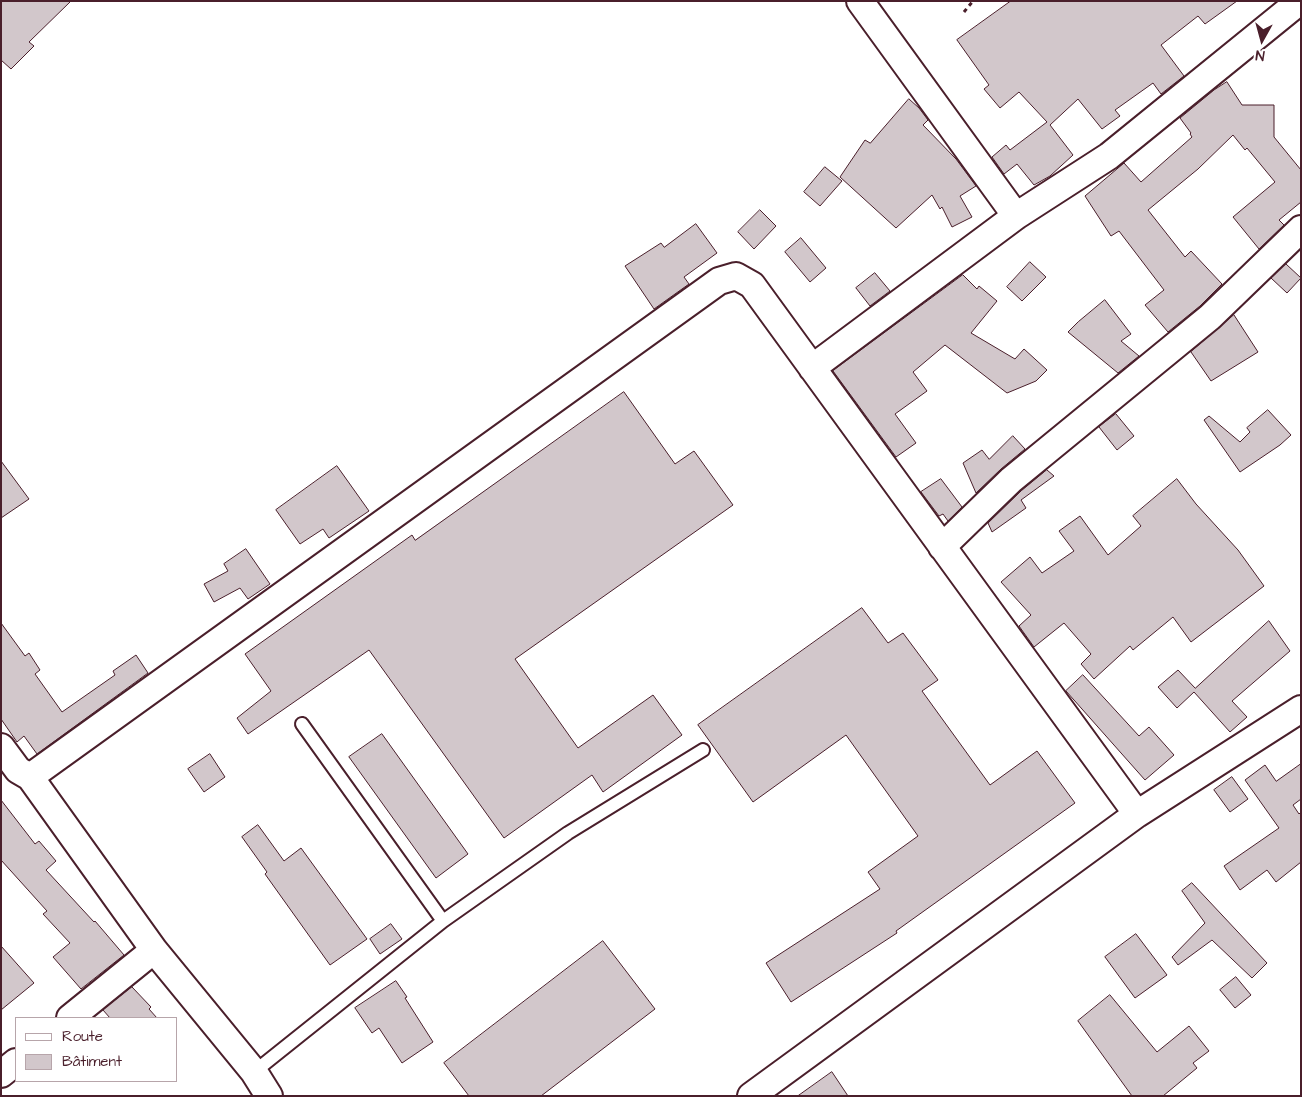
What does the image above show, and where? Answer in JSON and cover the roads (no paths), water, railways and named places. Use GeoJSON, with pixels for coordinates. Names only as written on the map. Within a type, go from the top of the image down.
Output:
{"type":"FeatureCollection","features":[{"type":"Feature","properties":{"kind":"street"},"geometry":{"type":"LineString","coordinates":[[860,1],[1016,216]]}},
{"type":"Feature","properties":{"kind":"street"},"geometry":{"type":"LineString","coordinates":[[812,368],[1016,216],[1109,156],[1300,1]]}},
{"type":"Feature","properties":{"kind":"street"},"geometry":{"type":"LineString","coordinates":[[942,546],[1011,480],[1210,317],[1301,229]]}},
{"type":"Feature","properties":{"kind":"street"},"geometry":{"type":"LineString","coordinates":[[16,777],[719,280],[736,276],[752,284],[1137,814]]}},
{"type":"Feature","properties":{"kind":"street"},"geometry":{"type":"LineString","coordinates":[[751,1096],[1137,814],[1301,709]]}},
{"type":"Feature","properties":{"kind":"street"},"geometry":{"type":"LineString","coordinates":[[1,746],[16,777],[254,1072],[269,1096]]}},
{"type":"Feature","properties":{"kind":"street"},"geometry":{"type":"LineString","coordinates":[[71,1017],[154,950]]}},
{"type":"Feature","properties":{"kind":"street"},"geometry":{"type":"LineString","coordinates":[[1,1074],[15,1063]]}},
{"type":"Feature","properties":{"kind":"lane"},"geometry":{"type":"LineString","coordinates":[[302,724],[443,921]]}},
{"type":"Feature","properties":{"kind":"lane"},"geometry":{"type":"LineString","coordinates":[[254,1072],[443,921],[568,833],[703,750]]}}]}
